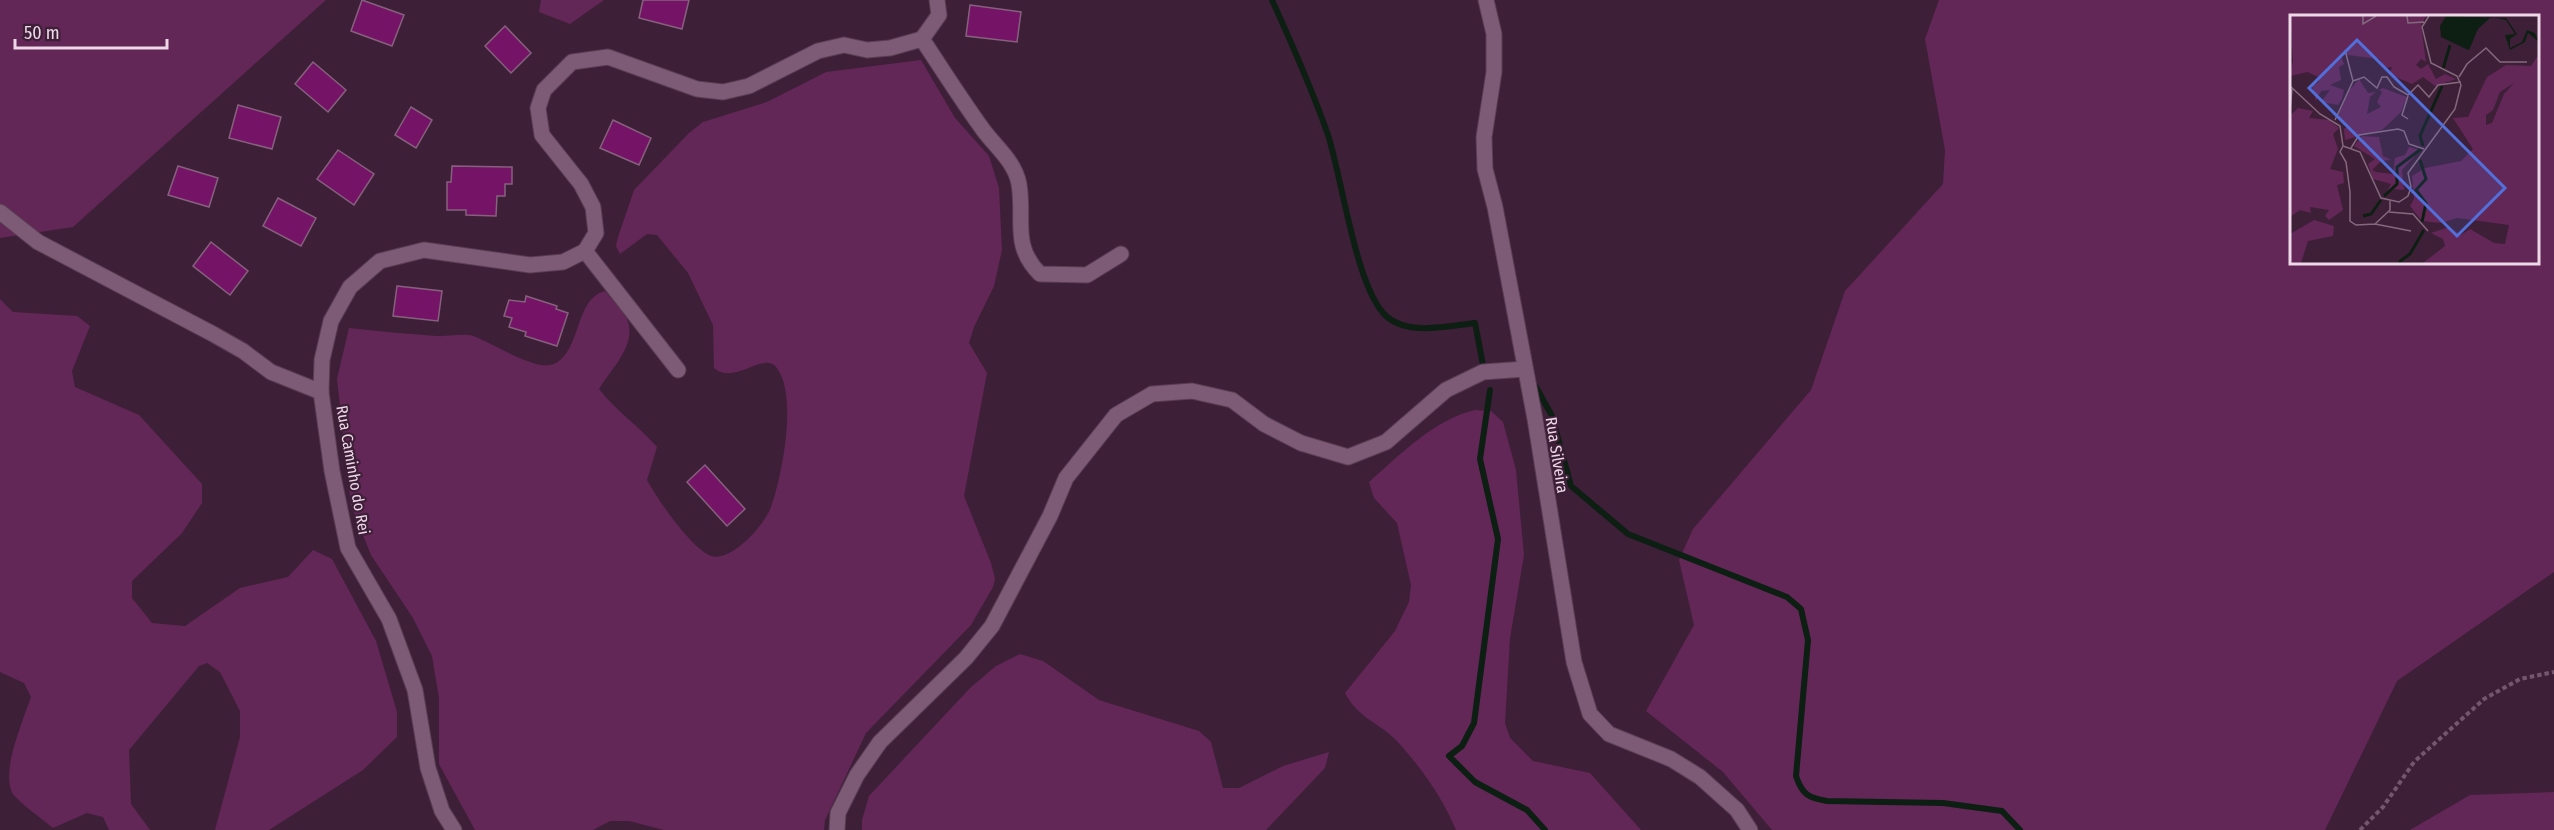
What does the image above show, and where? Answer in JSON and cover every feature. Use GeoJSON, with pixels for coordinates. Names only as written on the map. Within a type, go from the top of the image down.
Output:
{"type":"FeatureCollection","features":[{"type":"Feature","properties":{"kind":"street"},"geometry":{"type":"LineString","coordinates":[[321,392],[322,360],[331,321],[350,288],[380,261],[424,250],[530,265],[563,262],[585,251],[596,233],[594,207],[581,184],[542,135],[538,108],[544,90],[572,62],[608,57],[697,89],[723,92],[748,86],[818,51],[844,45],[867,50],[890,48],[922,39],[939,15],[937,0]]}},
{"type":"Feature","properties":{"kind":"street","name":"Rua Silveira"},"geometry":{"type":"LineString","coordinates":[[1486,0],[1494,34],[1494,72],[1484,137],[1485,169],[1525,369],[1574,662],[1590,714],[1609,734],[1671,759],[1700,777],[1737,810],[1750,830]]}},
{"type":"Feature","properties":{"kind":"street"},"geometry":{"type":"LineString","coordinates":[[922,39],[984,131],[1010,162],[1019,182],[1023,251],[1030,264],[1040,274],[1087,275],[1121,254]]}},
{"type":"Feature","properties":{"kind":"street","name":"Rua Caminho do Rei"},"geometry":{"type":"LineString","coordinates":[[0,212],[38,242],[213,334],[243,351],[271,372],[321,392],[338,503],[348,549],[389,619],[416,690],[428,768],[441,811],[454,830]]}},
{"type":"Feature","properties":{"kind":"street"},"geometry":{"type":"LineString","coordinates":[[585,251],[678,370]]}},
{"type":"Feature","properties":{"kind":"street"},"geometry":{"type":"LineString","coordinates":[[837,830],[838,813],[857,775],[880,742],[966,658],[992,626],[1050,516],[1066,478],[1116,415],[1152,394],[1192,391],[1232,400],[1264,424],[1301,443],[1348,457],[1386,442],[1446,390],[1483,372],[1525,369]]}},
{"type":"Feature","properties":{"kind":"path"},"geometry":{"type":"LineString","coordinates":[[2360,830],[2383,807],[2414,762],[2484,699],[2520,680],[2554,672]]}},
{"type":"Feature","properties":{"kind":"shaded area"},"geometry":{"type":"Polygon","coordinates":[[[0,0],[326,0],[73,227],[0,238],[0,0]]]}},
{"type":"Feature","properties":{"kind":"shaded area"},"geometry":{"type":"Polygon","coordinates":[[[541,0],[604,0],[570,24],[539,12],[541,0]]]}},
{"type":"Feature","properties":{"kind":"shaded area"},"geometry":{"type":"Polygon","coordinates":[[[1939,0],[2554,0],[2554,572],[2397,681],[2325,830],[1772,830],[1723,772],[1646,711],[1694,625],[1679,560],[1693,529],[1811,390],[1845,291],[1943,184],[1945,150],[1925,39],[1939,0]]]}},
{"type":"Feature","properties":{"kind":"shaded area"},"geometry":{"type":"Polygon","coordinates":[[[921,60],[955,118],[989,156],[999,188],[1002,250],[994,286],[974,327],[969,343],[987,373],[964,496],[991,563],[995,579],[993,587],[971,625],[866,733],[825,820],[824,830],[664,830],[629,821],[610,821],[593,830],[475,830],[439,764],[439,698],[432,656],[413,618],[371,555],[351,505],[337,379],[349,328],[436,336],[469,335],[536,364],[554,364],[569,348],[588,304],[595,296],[605,291],[626,317],[629,336],[627,346],[617,364],[599,389],[657,447],[647,480],[674,520],[707,554],[715,557],[725,555],[753,533],[771,507],[780,476],[786,437],[786,398],[783,381],[777,368],[771,364],[765,363],[731,373],[714,368],[713,325],[688,273],[657,235],[647,234],[620,254],[616,246],[634,190],[689,133],[703,122],[767,102],[826,72],[921,60]]]}},
{"type":"Feature","properties":{"kind":"shaded area"},"geometry":{"type":"Polygon","coordinates":[[[0,299],[13,312],[77,316],[90,326],[72,371],[75,387],[139,415],[202,484],[202,503],[182,533],[132,581],[132,598],[152,623],[185,626],[240,588],[288,577],[313,550],[332,559],[376,641],[397,712],[397,737],[363,770],[269,830],[215,830],[240,737],[240,711],[220,672],[207,663],[199,666],[129,750],[131,804],[150,830],[109,830],[103,817],[87,813],[53,828],[13,794],[9,773],[11,760],[31,697],[24,683],[0,672],[0,299]]]}},
{"type":"Feature","properties":{"kind":"shaded area"},"geometry":{"type":"Polygon","coordinates":[[[1475,410],[1491,411],[1503,422],[1516,470],[1524,555],[1510,638],[1505,723],[1510,738],[1533,761],[1590,773],[1641,830],[1456,830],[1438,794],[1414,761],[1396,740],[1362,714],[1345,693],[1395,631],[1409,602],[1411,585],[1397,523],[1374,498],[1369,482],[1431,430],[1475,410]]]}},
{"type":"Feature","properties":{"kind":"shaded area"},"geometry":{"type":"Polygon","coordinates":[[[1020,654],[1043,661],[1099,700],[1199,731],[1211,742],[1223,788],[1239,788],[1283,766],[1329,752],[1325,768],[1266,830],[862,830],[862,820],[869,796],[970,688],[996,666],[1020,654]]]}},
{"type":"Feature","properties":{"kind":"shaded area"},"geometry":{"type":"Polygon","coordinates":[[[2554,792],[2554,830],[2410,830],[2470,795],[2554,792]]]}},
{"type":"Feature","properties":{"kind":"building"},"geometry":{"type":"Polygon","coordinates":[[[362,0],[404,15],[392,46],[351,31],[362,0]]]}},
{"type":"Feature","properties":{"kind":"building"},"geometry":{"type":"Polygon","coordinates":[[[643,0],[689,0],[682,29],[639,18],[643,0]]]}},
{"type":"Feature","properties":{"kind":"building"},"geometry":{"type":"Polygon","coordinates":[[[970,5],[1021,12],[1017,42],[966,36],[970,5]]]}},
{"type":"Feature","properties":{"kind":"building"},"geometry":{"type":"Polygon","coordinates":[[[505,26],[531,53],[511,73],[485,46],[505,26]]]}},
{"type":"Feature","properties":{"kind":"building"},"geometry":{"type":"Polygon","coordinates":[[[313,62],[346,90],[328,112],[295,84],[313,62]]]}},
{"type":"Feature","properties":{"kind":"building"},"geometry":{"type":"Polygon","coordinates":[[[238,105],[281,117],[272,149],[229,138],[238,105]]]}},
{"type":"Feature","properties":{"kind":"building"},"geometry":{"type":"Polygon","coordinates":[[[411,107],[432,120],[416,148],[395,135],[411,107]]]}},
{"type":"Feature","properties":{"kind":"building"},"geometry":{"type":"Polygon","coordinates":[[[613,120],[651,138],[639,165],[600,148],[613,120]]]}},
{"type":"Feature","properties":{"kind":"building"},"geometry":{"type":"Polygon","coordinates":[[[338,150],[374,174],[354,205],[317,179],[338,150]]]}},
{"type":"Feature","properties":{"kind":"building"},"geometry":{"type":"Polygon","coordinates":[[[178,166],[218,178],[209,207],[168,195],[178,166]]]}},
{"type":"Feature","properties":{"kind":"building"},"geometry":{"type":"Polygon","coordinates":[[[452,166],[512,167],[512,184],[505,184],[505,196],[497,196],[496,216],[466,215],[466,210],[447,210],[447,182],[451,182],[452,166]]]}},
{"type":"Feature","properties":{"kind":"building"},"geometry":{"type":"Polygon","coordinates":[[[278,198],[316,218],[301,246],[263,226],[278,198]]]}},
{"type":"Feature","properties":{"kind":"building"},"geometry":{"type":"Polygon","coordinates":[[[211,242],[248,271],[230,295],[193,266],[211,242]]]}},
{"type":"Feature","properties":{"kind":"building"},"geometry":{"type":"Polygon","coordinates":[[[397,286],[442,291],[438,321],[393,316],[397,286]]]}},
{"type":"Feature","properties":{"kind":"building"},"geometry":{"type":"Polygon","coordinates":[[[526,296],[557,306],[556,309],[568,313],[557,346],[525,336],[526,332],[509,327],[512,318],[504,316],[509,300],[525,302],[526,296]]]}},
{"type":"Feature","properties":{"kind":"building"},"geometry":{"type":"Polygon","coordinates":[[[705,465],[745,509],[727,526],[687,482],[705,465]]]}},
{"type":"Feature","properties":{"kind":"waterway"},"geometry":{"type":"LineString","coordinates":[[1272,0],[1309,84],[1328,135],[1358,258],[1375,302],[1386,316],[1405,326],[1429,328],[1475,323],[1483,365]]}},
{"type":"Feature","properties":{"kind":"waterway"},"geometry":{"type":"LineString","coordinates":[[1536,387],[1552,416],[1571,486],[1628,534],[1787,597],[1801,609],[1808,640],[1796,776],[1803,791],[1815,798],[1827,801],[1943,803],[2002,811],[2020,830]]}},
{"type":"Feature","properties":{"kind":"waterway"},"geometry":{"type":"LineString","coordinates":[[1490,390],[1480,459],[1498,539],[1474,723],[1462,746],[1449,756],[1475,782],[1527,810],[1545,830]]}}]}
